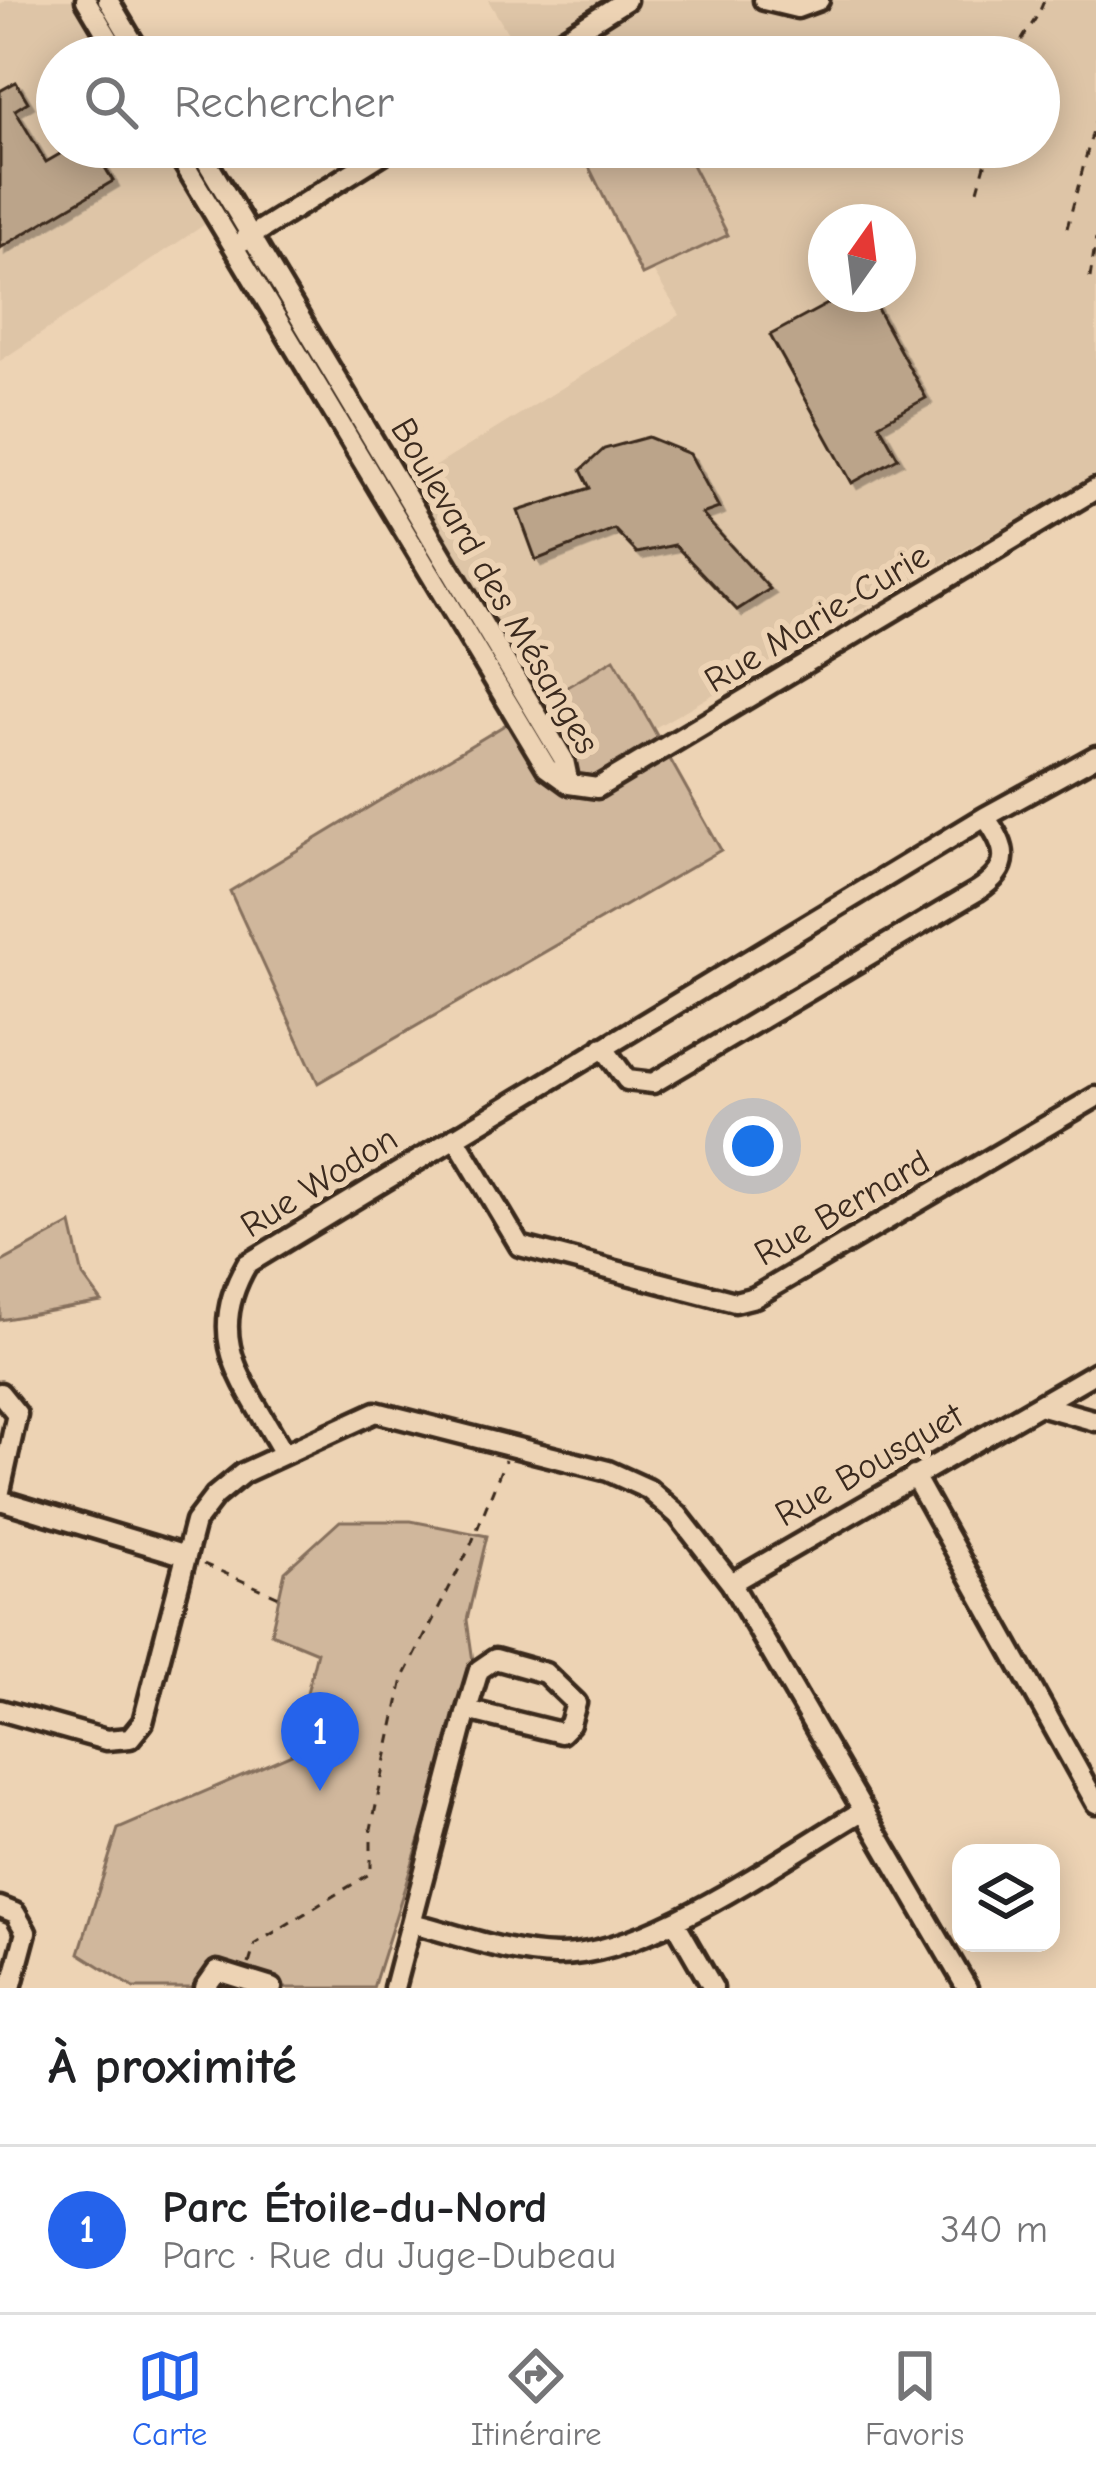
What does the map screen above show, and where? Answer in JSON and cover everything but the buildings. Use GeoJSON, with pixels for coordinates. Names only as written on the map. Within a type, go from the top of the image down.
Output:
{"type":"FeatureCollection","features":[{"type":"Feature","properties":{"kind":"street"},"geometry":{"type":"LineString","coordinates":[[86,0],[107,36]]}},
{"type":"Feature","properties":{"kind":"street"},"geometry":{"type":"LineString","coordinates":[[108,0],[129,36]]}},
{"type":"Feature","properties":{"kind":"street"},"geometry":{"type":"LineString","coordinates":[[569,36],[626,0]]}},
{"type":"Feature","properties":{"kind":"street"},"geometry":{"type":"LineString","coordinates":[[764,0],[797,8],[819,0]]}},
{"type":"Feature","properties":{"kind":"street","name":"Boulevard des Mésanges"},"geometry":{"type":"LineString","coordinates":[[189,168],[243,241],[564,760],[569,784]]}},
{"type":"Feature","properties":{"kind":"street","name":"Boulevard des Mésanges"},"geometry":{"type":"LineString","coordinates":[[208,168],[243,241]]}},
{"type":"Feature","properties":{"kind":"street"},"geometry":{"type":"LineString","coordinates":[[243,241],[359,168]]}},
{"type":"Feature","properties":{"kind":"street","name":"Rue Marie-Curie"},"geometry":{"type":"LineString","coordinates":[[569,784],[597,788],[1096,489]]}},
{"type":"Feature","properties":{"kind":"street","name":"Rue Wodon"},"geometry":{"type":"LineString","coordinates":[[283,1453],[226,1349],[230,1293],[248,1264],[986,817],[1096,756]]}},
{"type":"Feature","properties":{"kind":"street"},"geometry":{"type":"LineString","coordinates":[[603,1047],[627,1080],[645,1086],[977,891],[997,876],[1005,861],[1006,845],[986,817]]}},
{"type":"Feature","properties":{"kind":"street","name":"Rue Bernard"},"geometry":{"type":"LineString","coordinates":[[455,1138],[520,1246],[735,1301],[755,1297],[1096,1097]]}},
{"type":"Feature","properties":{"kind":"street","name":"Rue Bousquet"},"geometry":{"type":"LineString","coordinates":[[731,1583],[1096,1372]]}},
{"type":"Feature","properties":{"kind":"street"},"geometry":{"type":"LineString","coordinates":[[0,1393],[16,1414],[0,1491]]}},
{"type":"Feature","properties":{"kind":"street"},"geometry":{"type":"LineString","coordinates":[[1039,1405],[1096,1420]]}},
{"type":"Feature","properties":{"kind":"street"},"geometry":{"type":"LineString","coordinates":[[0,1710],[106,1740],[130,1738],[143,1722],[195,1522],[215,1496],[283,1453],[376,1412],[608,1471],[648,1489],[678,1514],[731,1583],[967,1988]]}},
{"type":"Feature","properties":{"kind":"street"},"geometry":{"type":"LineString","coordinates":[[914,1476],[1096,1804]]}},
{"type":"Feature","properties":{"kind":"street"},"geometry":{"type":"LineString","coordinates":[[0,1500],[186,1556]]}},
{"type":"Feature","properties":{"kind":"street"},"geometry":{"type":"LineString","coordinates":[[394,1988],[412,1923],[467,1710],[478,1670],[495,1659],[545,1673],[576,1702],[571,1724],[561,1733],[467,1710]]}},
{"type":"Feature","properties":{"kind":"street"},"geometry":{"type":"LineString","coordinates":[[412,1923],[522,1952],[561,1956],[675,1922],[864,1810]]}},
{"type":"Feature","properties":{"kind":"street"},"geometry":{"type":"LineString","coordinates":[[0,1907],[15,1913],[26,1932],[8,1976]]}},
{"type":"Feature","properties":{"kind":"street"},"geometry":{"type":"LineString","coordinates":[[675,1922],[713,1988]]}},
{"type":"Feature","properties":{"kind":"street"},"geometry":{"type":"LineString","coordinates":[[205,1988],[218,1971],[272,1988]]}},
{"type":"Feature","properties":{"kind":"path"},"geometry":{"type":"LineString","coordinates":[[1021,36],[1039,19],[1044,0]]}},
{"type":"Feature","properties":{"kind":"path"},"geometry":{"type":"LineString","coordinates":[[1067,228],[1096,119]]}},
{"type":"Feature","properties":{"kind":"path"},"geometry":{"type":"LineString","coordinates":[[978,190],[984,168]]}},
{"type":"Feature","properties":{"kind":"path"},"geometry":{"type":"LineString","coordinates":[[1090,278],[1096,238]]}},
{"type":"Feature","properties":{"kind":"path"},"geometry":{"type":"LineString","coordinates":[[245,1977],[255,1944],[371,1873],[371,1829],[403,1679],[470,1547],[511,1444]]}},
{"type":"Feature","properties":{"kind":"path"},"geometry":{"type":"LineString","coordinates":[[186,1556],[279,1597]]}},
{"type":"Feature","properties":{"kind":"shaded area"},"geometry":{"type":"Polygon","coordinates":[[[7,0],[74,0],[95,36],[36,36],[36,168],[174,168],[207,223],[0,361],[0,4],[7,0]]]}},
{"type":"Feature","properties":{"kind":"shaded area"},"geometry":{"type":"Polygon","coordinates":[[[488,0],[1096,0],[1096,475],[576,773],[407,484],[680,315],[590,168],[1060,168],[1060,36],[509,36],[488,0]]]}},
{"type":"Feature","properties":{"kind":"shaded area"},"geometry":{"type":"Polygon","coordinates":[[[589,168],[694,168],[728,235],[642,275],[589,168]]]}},
{"type":"Feature","properties":{"kind":"shaded area"},"geometry":{"type":"Polygon","coordinates":[[[614,659],[721,850],[318,1083],[230,891],[614,659]]]}},
{"type":"Feature","properties":{"kind":"shaded area"},"geometry":{"type":"Polygon","coordinates":[[[71,1224],[83,1276],[102,1302],[0,1320],[0,1263],[71,1224]]]}},
{"type":"Feature","properties":{"kind":"shaded area"},"geometry":{"type":"Polygon","coordinates":[[[340,1521],[411,1521],[487,1536],[467,1620],[474,1668],[373,1988],[134,1988],[79,1953],[118,1829],[292,1754],[317,1652],[271,1633],[285,1571],[340,1521]]]}},
{"type":"Feature","properties":{"kind":"place","name":"Parc Étoile-du-Nord"},"geometry":{"type":"Point","coordinates":[320,1791]}}]}
